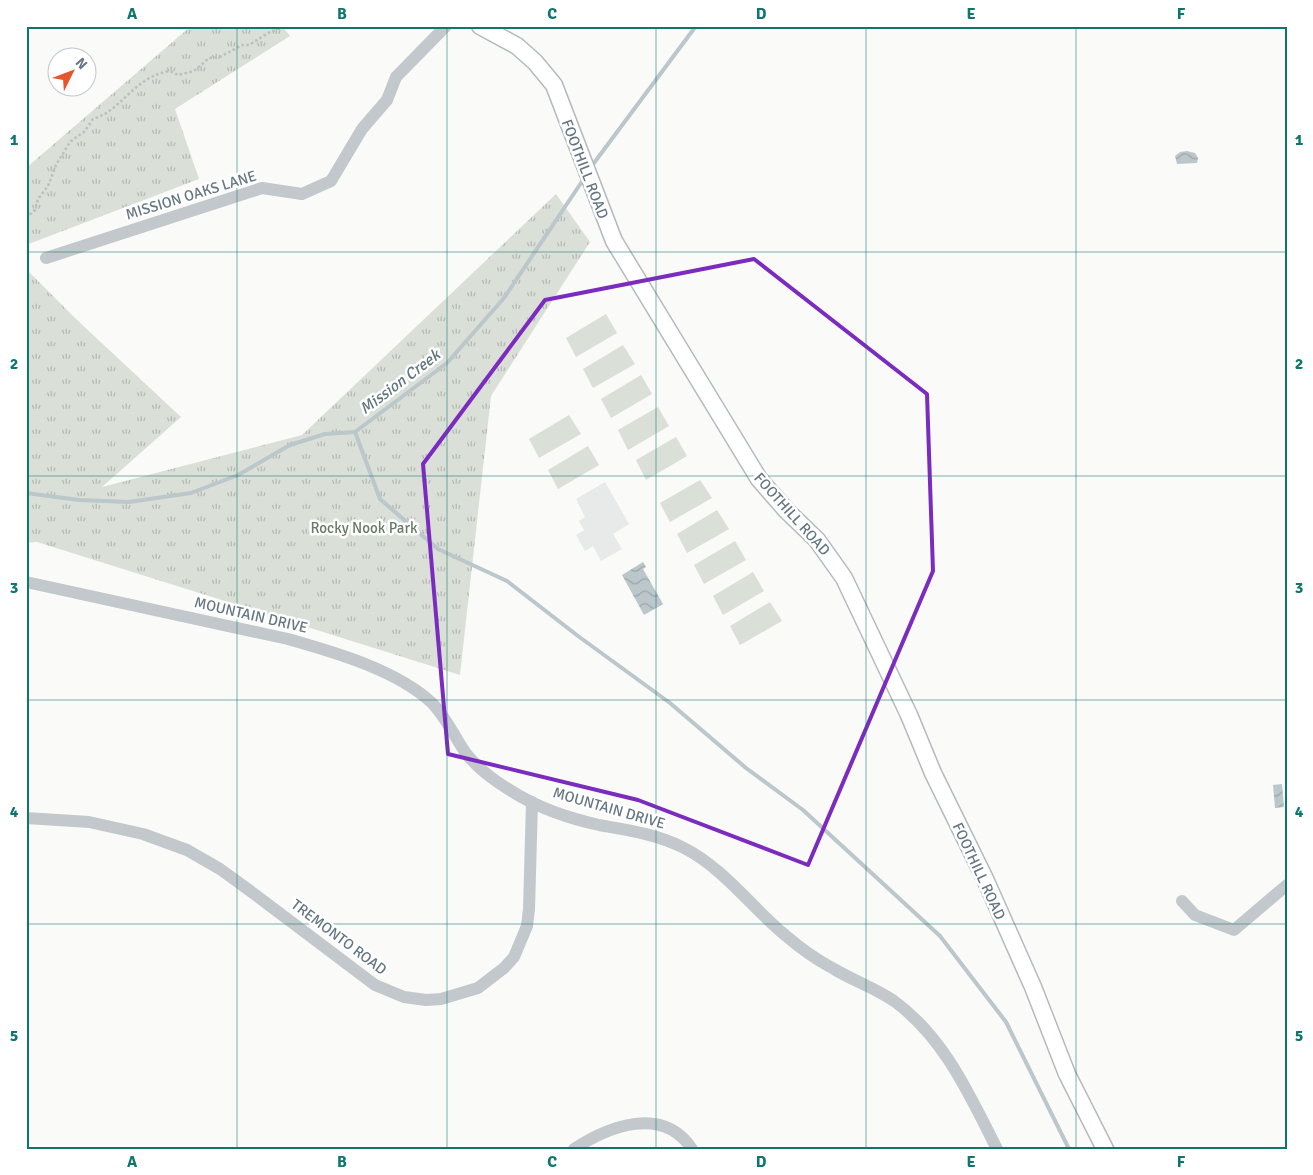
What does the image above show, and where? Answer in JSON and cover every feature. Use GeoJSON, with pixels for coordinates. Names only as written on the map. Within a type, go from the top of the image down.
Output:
{"type":"FeatureCollection","features":[{"type":"Feature","properties":{"kind":"main road","name":"FOOTHILL ROAD"},"geometry":{"type":"LineString","coordinates":[[480,26],[517,46],[536,62],[554,85],[614,241],[759,479],[786,510],[817,540],[844,578],[909,715],[932,773],[985,880],[1033,987],[1067,1074],[1105,1149]]}},
{"type":"Feature","properties":{"kind":"street","name":"MISSION OAKS LANE"},"geometry":{"type":"LineString","coordinates":[[46,258],[262,188],[302,194],[331,181],[362,129],[387,100],[396,77],[446,26]]}},
{"type":"Feature","properties":{"kind":"street","name":"MOUNTAIN DRIVE"},"geometry":{"type":"LineString","coordinates":[[26,582],[288,639],[353,660],[388,675],[425,698],[441,714],[466,754],[500,783],[532,802],[568,816],[645,834],[683,847],[728,881],[784,934],[808,953],[893,1001],[912,1016],[949,1060],[997,1149]]}},
{"type":"Feature","properties":{"kind":"street","name":"TREMONTO ROAD"},"geometry":{"type":"LineString","coordinates":[[26,818],[89,822],[143,834],[187,850],[220,869],[258,896],[376,985],[404,997],[426,1000],[442,999],[478,988],[504,968],[514,956],[524,934],[529,909],[532,802]]}},
{"type":"Feature","properties":{"kind":"street"},"geometry":{"type":"LineString","coordinates":[[1182,901],[1195,915],[1234,930],[1287,886]]}},
{"type":"Feature","properties":{"kind":"street"},"geometry":{"type":"LineString","coordinates":[[574,1149],[611,1130],[651,1122],[677,1132],[692,1149]]}},
{"type":"Feature","properties":{"kind":"path"},"geometry":{"type":"LineString","coordinates":[[26,218],[36,210],[38,199],[48,186],[56,164],[70,142],[85,131],[93,119],[104,116],[148,77],[170,71],[178,75],[194,71],[209,58],[220,57],[242,45],[249,45],[268,32],[286,26]]}},
{"type":"Feature","properties":{"kind":"highlighted area"},"geometry":{"type":"Polygon","coordinates":[[[754,259],[927,394],[933,571],[808,865],[638,800],[448,754],[423,464],[545,300],[754,259]]]}},
{"type":"Feature","properties":{"kind":"shaded area"},"geometry":{"type":"Polygon","coordinates":[[[605,482],[629,524],[613,534],[622,549],[601,561],[593,546],[585,551],[576,535],[584,530],[579,521],[585,517],[576,499],[605,482]]]}},
{"type":"Feature","properties":{"kind":"green space"},"geometry":{"type":"Polygon","coordinates":[[[191,26],[282,26],[290,36],[175,109],[199,179],[26,245],[26,168],[191,26]]]}},
{"type":"Feature","properties":{"kind":"green space","name":"Rocky Nook Park"},"geometry":{"type":"Polygon","coordinates":[[[556,194],[590,242],[491,396],[460,675],[37,542],[26,543],[26,269],[76,319],[181,417],[102,487],[302,435],[556,194]]]}},
{"type":"Feature","properties":{"kind":"green space"},"geometry":{"type":"Polygon","coordinates":[[[606,314],[617,333],[576,357],[566,338],[606,314]]]}},
{"type":"Feature","properties":{"kind":"green space"},"geometry":{"type":"Polygon","coordinates":[[[623,345],[635,364],[593,388],[583,369],[623,345]]]}},
{"type":"Feature","properties":{"kind":"green space"},"geometry":{"type":"Polygon","coordinates":[[[641,375],[652,394],[611,418],[601,399],[641,375]]]}},
{"type":"Feature","properties":{"kind":"green space"},"geometry":{"type":"Polygon","coordinates":[[[658,407],[669,426],[628,450],[618,430],[658,407]]]}},
{"type":"Feature","properties":{"kind":"green space"},"geometry":{"type":"Polygon","coordinates":[[[569,415],[581,434],[539,458],[529,439],[569,415]]]}},
{"type":"Feature","properties":{"kind":"green space"},"geometry":{"type":"Polygon","coordinates":[[[676,437],[687,456],[646,480],[636,460],[676,437]]]}},
{"type":"Feature","properties":{"kind":"green space"},"geometry":{"type":"Polygon","coordinates":[[[588,446],[599,465],[558,489],[548,470],[588,446]]]}},
{"type":"Feature","properties":{"kind":"green space"},"geometry":{"type":"Polygon","coordinates":[[[700,480],[712,498],[670,522],[660,503],[700,480]]]}},
{"type":"Feature","properties":{"kind":"green space"},"geometry":{"type":"Polygon","coordinates":[[[717,510],[729,529],[687,553],[677,534],[717,510]]]}},
{"type":"Feature","properties":{"kind":"green space"},"geometry":{"type":"Polygon","coordinates":[[[735,541],[746,560],[704,584],[694,565],[735,541]]]}},
{"type":"Feature","properties":{"kind":"green space"},"geometry":{"type":"Polygon","coordinates":[[[753,572],[764,591],[723,615],[713,596],[753,572]]]}},
{"type":"Feature","properties":{"kind":"green space"},"geometry":{"type":"Polygon","coordinates":[[[770,602],[782,621],[740,645],[730,626],[770,602]]]}},
{"type":"Feature","properties":{"kind":"water"},"geometry":{"type":"Polygon","coordinates":[[[1180,152],[1195,153],[1198,158],[1197,163],[1177,164],[1175,156],[1180,152]]]}},
{"type":"Feature","properties":{"kind":"water"},"geometry":{"type":"Polygon","coordinates":[[[643,562],[646,567],[643,569],[663,604],[644,615],[622,575],[643,562]]]}},
{"type":"Feature","properties":{"kind":"water"},"geometry":{"type":"Polygon","coordinates":[[[1282,784],[1284,807],[1275,808],[1273,785],[1282,784]]]}},
{"type":"Feature","properties":{"kind":"waterway","name":"Mission Creek"},"geometry":{"type":"LineString","coordinates":[[591,167],[696,26]]}},
{"type":"Feature","properties":{"kind":"waterway","name":"Mission Creek"},"geometry":{"type":"LineString","coordinates":[[26,493],[79,500],[129,502],[191,493],[238,475],[290,445],[325,434],[355,432],[447,363],[504,298],[585,177]]}},
{"type":"Feature","properties":{"kind":"waterway"},"geometry":{"type":"LineString","coordinates":[[355,432],[380,499],[438,549],[507,581],[670,703],[746,768],[803,810],[940,936],[1006,1022],[1069,1149]]}}]}
